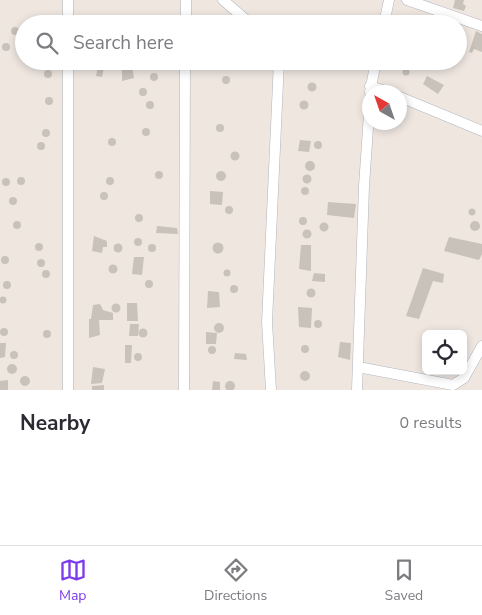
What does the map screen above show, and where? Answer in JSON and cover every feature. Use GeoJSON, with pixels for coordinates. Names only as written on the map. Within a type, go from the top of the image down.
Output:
{"type":"FeatureCollection","features":[{"type":"Feature","properties":{"kind":"street"},"geometry":{"type":"LineString","coordinates":[[68,0],[68,15]]}},
{"type":"Feature","properties":{"kind":"street"},"geometry":{"type":"LineString","coordinates":[[186,0],[186,15]]}},
{"type":"Feature","properties":{"kind":"street"},"geometry":{"type":"LineString","coordinates":[[223,0],[240,15]]}},
{"type":"Feature","properties":{"kind":"street"},"geometry":{"type":"LineString","coordinates":[[386,15],[389,0]]}},
{"type":"Feature","properties":{"kind":"street"},"geometry":{"type":"LineString","coordinates":[[407,0],[450,15]]}},
{"type":"Feature","properties":{"kind":"street"},"geometry":{"type":"LineString","coordinates":[[467,21],[482,26]]}},
{"type":"Feature","properties":{"kind":"street"},"geometry":{"type":"LineString","coordinates":[[68,70],[68,390]]}},
{"type":"Feature","properties":{"kind":"street"},"geometry":{"type":"LineString","coordinates":[[184,390],[185,70]]}},
{"type":"Feature","properties":{"kind":"street"},"geometry":{"type":"LineString","coordinates":[[271,390],[267,322],[279,70]]}},
{"type":"Feature","properties":{"kind":"street"},"geometry":{"type":"LineString","coordinates":[[371,85],[374,70]]}},
{"type":"Feature","properties":{"kind":"street"},"geometry":{"type":"LineString","coordinates":[[407,100],[482,131]]}},
{"type":"Feature","properties":{"kind":"street"},"geometry":{"type":"LineString","coordinates":[[357,390],[364,186],[368,130]]}},
{"type":"Feature","properties":{"kind":"street"},"geometry":{"type":"LineString","coordinates":[[358,367],[453,388],[464,378],[482,346]]}},
{"type":"Feature","properties":{"kind":"building"},"geometry":{"type":"Polygon","coordinates":[[[455,0],[464,0],[463,4],[466,6],[464,11],[453,8],[455,0]]]}},
{"type":"Feature","properties":{"kind":"building"},"geometry":{"type":"Polygon","coordinates":[[[15,27],[15,35],[12,34],[12,28],[15,27]]]}},
{"type":"Feature","properties":{"kind":"building"},"geometry":{"type":"Polygon","coordinates":[[[476,31],[482,34],[482,52],[474,49],[472,53],[469,52],[476,31]]]}},
{"type":"Feature","properties":{"kind":"building"},"geometry":{"type":"Polygon","coordinates":[[[6,43],[10,47],[6,51],[2,47],[6,43]]]}},
{"type":"Feature","properties":{"kind":"building"},"geometry":{"type":"Polygon","coordinates":[[[48,70],[52,74],[48,78],[44,74],[48,70]]]}},
{"type":"Feature","properties":{"kind":"building"},"geometry":{"type":"Polygon","coordinates":[[[97,70],[104,70],[102,77],[96,76],[97,70]]]}},
{"type":"Feature","properties":{"kind":"building"},"geometry":{"type":"Polygon","coordinates":[[[122,70],[133,70],[134,78],[122,81],[122,70]]]}},
{"type":"Feature","properties":{"kind":"building"},"geometry":{"type":"Polygon","coordinates":[[[403,70],[409,70],[409,75],[403,75],[403,70]]]}},
{"type":"Feature","properties":{"kind":"building"},"geometry":{"type":"Polygon","coordinates":[[[154,73],[158,77],[154,81],[150,77],[154,73]]]}},
{"type":"Feature","properties":{"kind":"building"},"geometry":{"type":"Polygon","coordinates":[[[226,76],[230,80],[226,84],[222,80],[226,76]]]}},
{"type":"Feature","properties":{"kind":"building"},"geometry":{"type":"Polygon","coordinates":[[[427,76],[444,85],[438,94],[423,84],[427,76]]]}},
{"type":"Feature","properties":{"kind":"building"},"geometry":{"type":"Polygon","coordinates":[[[312,83],[316,87],[312,91],[308,87],[312,83]]]}},
{"type":"Feature","properties":{"kind":"building"},"geometry":{"type":"Polygon","coordinates":[[[143,88],[147,92],[143,96],[139,92],[143,88]]]}},
{"type":"Feature","properties":{"kind":"building"},"geometry":{"type":"Polygon","coordinates":[[[49,97],[53,101],[49,105],[45,101],[49,97]]]}},
{"type":"Feature","properties":{"kind":"building"},"geometry":{"type":"Polygon","coordinates":[[[304,100],[309,105],[304,110],[299,105],[304,100]]]}},
{"type":"Feature","properties":{"kind":"building"},"geometry":{"type":"Polygon","coordinates":[[[150,101],[154,105],[150,109],[146,105],[150,101]]]}},
{"type":"Feature","properties":{"kind":"building"},"geometry":{"type":"Polygon","coordinates":[[[220,124],[224,128],[220,132],[216,128],[220,124]]]}},
{"type":"Feature","properties":{"kind":"building"},"geometry":{"type":"Polygon","coordinates":[[[146,128],[150,132],[146,136],[142,132],[146,128]]]}},
{"type":"Feature","properties":{"kind":"building"},"geometry":{"type":"Polygon","coordinates":[[[46,129],[50,133],[46,137],[42,133],[46,129]]]}},
{"type":"Feature","properties":{"kind":"building"},"geometry":{"type":"Polygon","coordinates":[[[112,138],[116,142],[112,146],[108,142],[112,138]]]}},
{"type":"Feature","properties":{"kind":"building"},"geometry":{"type":"Polygon","coordinates":[[[300,140],[311,141],[309,152],[298,151],[300,140]]]}},
{"type":"Feature","properties":{"kind":"building"},"geometry":{"type":"Polygon","coordinates":[[[318,141],[322,145],[318,149],[314,145],[318,141]]]}},
{"type":"Feature","properties":{"kind":"building"},"geometry":{"type":"Polygon","coordinates":[[[41,142],[45,146],[41,150],[37,146],[41,142]]]}},
{"type":"Feature","properties":{"kind":"building"},"geometry":{"type":"Polygon","coordinates":[[[235,152],[239,156],[235,160],[231,156],[235,152]]]}},
{"type":"Feature","properties":{"kind":"building"},"geometry":{"type":"Polygon","coordinates":[[[310,161],[315,166],[310,171],[305,166],[310,161]]]}},
{"type":"Feature","properties":{"kind":"building"},"geometry":{"type":"Polygon","coordinates":[[[159,171],[163,175],[159,179],[155,175],[159,171]]]}},
{"type":"Feature","properties":{"kind":"building"},"geometry":{"type":"Polygon","coordinates":[[[219,171],[223,171],[226,176],[225,180],[219,181],[216,178],[216,174],[219,171]]]}},
{"type":"Feature","properties":{"kind":"building"},"geometry":{"type":"Polygon","coordinates":[[[307,174],[312,179],[307,184],[302,179],[307,174]]]}},
{"type":"Feature","properties":{"kind":"building"},"geometry":{"type":"Polygon","coordinates":[[[21,177],[25,181],[21,185],[17,181],[21,177]]]}},
{"type":"Feature","properties":{"kind":"building"},"geometry":{"type":"Polygon","coordinates":[[[110,177],[114,181],[110,185],[106,181],[110,177]]]}},
{"type":"Feature","properties":{"kind":"building"},"geometry":{"type":"Polygon","coordinates":[[[6,178],[10,182],[6,186],[2,182],[6,178]]]}},
{"type":"Feature","properties":{"kind":"building"},"geometry":{"type":"Polygon","coordinates":[[[305,187],[309,191],[305,195],[301,191],[305,187]]]}},
{"type":"Feature","properties":{"kind":"building"},"geometry":{"type":"Polygon","coordinates":[[[210,191],[223,192],[222,205],[210,204],[210,191]]]}},
{"type":"Feature","properties":{"kind":"building"},"geometry":{"type":"Polygon","coordinates":[[[104,192],[108,196],[104,200],[100,196],[104,192]]]}},
{"type":"Feature","properties":{"kind":"building"},"geometry":{"type":"Polygon","coordinates":[[[13,197],[17,201],[13,205],[9,201],[13,197]]]}},
{"type":"Feature","properties":{"kind":"building"},"geometry":{"type":"Polygon","coordinates":[[[328,202],[356,204],[354,218],[327,215],[328,202]]]}},
{"type":"Feature","properties":{"kind":"building"},"geometry":{"type":"Polygon","coordinates":[[[229,206],[233,210],[229,214],[225,210],[229,206]]]}},
{"type":"Feature","properties":{"kind":"building"},"geometry":{"type":"Polygon","coordinates":[[[472,208],[476,212],[472,216],[468,212],[472,208]]]}},
{"type":"Feature","properties":{"kind":"building"},"geometry":{"type":"Polygon","coordinates":[[[139,214],[143,218],[139,222],[135,218],[139,214]]]}},
{"type":"Feature","properties":{"kind":"building"},"geometry":{"type":"Polygon","coordinates":[[[303,217],[307,221],[303,225],[299,221],[303,217]]]}},
{"type":"Feature","properties":{"kind":"building"},"geometry":{"type":"Polygon","coordinates":[[[17,221],[21,225],[17,229],[13,225],[17,221]]]}},
{"type":"Feature","properties":{"kind":"building"},"geometry":{"type":"Polygon","coordinates":[[[473,221],[477,221],[480,226],[479,230],[473,231],[470,228],[470,224],[473,221]]]}},
{"type":"Feature","properties":{"kind":"building"},"geometry":{"type":"Polygon","coordinates":[[[324,222],[329,227],[324,232],[319,227],[324,222]]]}},
{"type":"Feature","properties":{"kind":"building"},"geometry":{"type":"Polygon","coordinates":[[[157,226],[177,228],[178,234],[156,233],[157,226]]]}},
{"type":"Feature","properties":{"kind":"building"},"geometry":{"type":"Polygon","coordinates":[[[307,230],[311,234],[307,238],[303,234],[307,230]]]}},
{"type":"Feature","properties":{"kind":"building"},"geometry":{"type":"Polygon","coordinates":[[[94,236],[107,241],[107,247],[103,247],[102,253],[92,251],[94,236]]]}},
{"type":"Feature","properties":{"kind":"building"},"geometry":{"type":"Polygon","coordinates":[[[449,237],[482,244],[482,254],[479,260],[444,251],[449,237]]]}},
{"type":"Feature","properties":{"kind":"building"},"geometry":{"type":"Polygon","coordinates":[[[138,238],[142,242],[138,246],[134,242],[138,238]]]}},
{"type":"Feature","properties":{"kind":"building"},"geometry":{"type":"Polygon","coordinates":[[[218,242],[224,248],[218,254],[212,248],[218,242]]]}},
{"type":"Feature","properties":{"kind":"building"},"geometry":{"type":"Polygon","coordinates":[[[39,243],[43,247],[39,251],[35,247],[39,243]]]}},
{"type":"Feature","properties":{"kind":"building"},"geometry":{"type":"Polygon","coordinates":[[[118,243],[123,248],[118,253],[113,248],[118,243]]]}},
{"type":"Feature","properties":{"kind":"building"},"geometry":{"type":"Polygon","coordinates":[[[152,244],[156,248],[152,252],[148,248],[152,244]]]}},
{"type":"Feature","properties":{"kind":"building"},"geometry":{"type":"Polygon","coordinates":[[[301,245],[311,245],[311,271],[299,269],[301,245]]]}},
{"type":"Feature","properties":{"kind":"building"},"geometry":{"type":"Polygon","coordinates":[[[5,256],[9,260],[5,264],[1,260],[5,256]]]}},
{"type":"Feature","properties":{"kind":"building"},"geometry":{"type":"Polygon","coordinates":[[[134,257],[144,257],[142,275],[132,274],[134,257]]]}},
{"type":"Feature","properties":{"kind":"building"},"geometry":{"type":"Polygon","coordinates":[[[41,259],[45,263],[41,267],[37,263],[41,259]]]}},
{"type":"Feature","properties":{"kind":"building"},"geometry":{"type":"Polygon","coordinates":[[[113,265],[117,269],[113,273],[109,269],[113,265]]]}},
{"type":"Feature","properties":{"kind":"building"},"geometry":{"type":"Polygon","coordinates":[[[423,268],[444,274],[443,283],[433,281],[419,319],[406,316],[423,268]]]}},
{"type":"Feature","properties":{"kind":"building"},"geometry":{"type":"Polygon","coordinates":[[[227,269],[231,273],[227,277],[223,273],[227,269]]]}},
{"type":"Feature","properties":{"kind":"building"},"geometry":{"type":"Polygon","coordinates":[[[46,270],[50,274],[46,278],[42,274],[46,270]]]}},
{"type":"Feature","properties":{"kind":"building"},"geometry":{"type":"Polygon","coordinates":[[[314,273],[325,274],[325,282],[312,281],[314,273]]]}},
{"type":"Feature","properties":{"kind":"building"},"geometry":{"type":"Polygon","coordinates":[[[149,280],[153,284],[149,288],[145,284],[149,280]]]}},
{"type":"Feature","properties":{"kind":"building"},"geometry":{"type":"Polygon","coordinates":[[[7,281],[11,285],[7,289],[3,285],[7,281]]]}},
{"type":"Feature","properties":{"kind":"building"},"geometry":{"type":"Polygon","coordinates":[[[234,285],[238,289],[234,293],[230,289],[234,285]]]}},
{"type":"Feature","properties":{"kind":"building"},"geometry":{"type":"Polygon","coordinates":[[[311,289],[315,293],[311,297],[307,293],[311,289]]]}},
{"type":"Feature","properties":{"kind":"building"},"geometry":{"type":"Polygon","coordinates":[[[208,291],[219,292],[220,307],[207,308],[208,291]]]}},
{"type":"Feature","properties":{"kind":"building"},"geometry":{"type":"Polygon","coordinates":[[[3,296],[7,300],[3,304],[-1,300],[3,296]]]}},
{"type":"Feature","properties":{"kind":"building"},"geometry":{"type":"Polygon","coordinates":[[[127,303],[137,303],[138,321],[127,321],[127,303]]]}},
{"type":"Feature","properties":{"kind":"building"},"geometry":{"type":"Polygon","coordinates":[[[100,304],[103,310],[113,313],[113,320],[99,320],[100,335],[89,338],[89,319],[91,319],[93,305],[100,304]]]}},
{"type":"Feature","properties":{"kind":"building"},"geometry":{"type":"Polygon","coordinates":[[[116,304],[120,308],[116,312],[112,308],[116,304]]]}},
{"type":"Feature","properties":{"kind":"building"},"geometry":{"type":"Polygon","coordinates":[[[298,307],[312,308],[311,328],[299,327],[298,307]]]}},
{"type":"Feature","properties":{"kind":"building"},"geometry":{"type":"Polygon","coordinates":[[[318,320],[322,324],[318,328],[314,324],[318,320]]]}},
{"type":"Feature","properties":{"kind":"building"},"geometry":{"type":"Polygon","coordinates":[[[217,323],[221,323],[224,328],[223,332],[217,333],[214,330],[214,326],[217,323]]]}},
{"type":"Feature","properties":{"kind":"building"},"geometry":{"type":"Polygon","coordinates":[[[130,324],[139,324],[138,336],[129,336],[130,324]]]}},
{"type":"Feature","properties":{"kind":"building"},"geometry":{"type":"Polygon","coordinates":[[[4,328],[8,332],[4,336],[0,332],[4,328]]]}},
{"type":"Feature","properties":{"kind":"building"},"geometry":{"type":"Polygon","coordinates":[[[143,328],[148,333],[143,338],[138,333],[143,328]]]}},
{"type":"Feature","properties":{"kind":"building"},"geometry":{"type":"Polygon","coordinates":[[[47,330],[51,334],[47,338],[43,334],[47,330]]]}},
{"type":"Feature","properties":{"kind":"building"},"geometry":{"type":"Polygon","coordinates":[[[206,332],[217,333],[216,344],[206,344],[206,332]]]}},
{"type":"Feature","properties":{"kind":"building"},"geometry":{"type":"Polygon","coordinates":[[[340,342],[351,343],[350,360],[338,357],[340,342]]]}},
{"type":"Feature","properties":{"kind":"building"},"geometry":{"type":"Polygon","coordinates":[[[0,343],[6,343],[5,357],[0,358],[0,343]]]}},
{"type":"Feature","properties":{"kind":"building"},"geometry":{"type":"Polygon","coordinates":[[[125,345],[132,345],[131,363],[125,363],[125,345]]]}},
{"type":"Feature","properties":{"kind":"building"},"geometry":{"type":"Polygon","coordinates":[[[305,345],[309,349],[305,353],[301,349],[305,345]]]}},
{"type":"Feature","properties":{"kind":"building"},"geometry":{"type":"Polygon","coordinates":[[[212,346],[216,350],[212,354],[208,350],[212,346]]]}},
{"type":"Feature","properties":{"kind":"building"},"geometry":{"type":"Polygon","coordinates":[[[14,351],[18,355],[14,359],[10,355],[14,351]]]}},
{"type":"Feature","properties":{"kind":"building"},"geometry":{"type":"Polygon","coordinates":[[[138,353],[142,357],[138,361],[134,357],[138,353]]]}},
{"type":"Feature","properties":{"kind":"building"},"geometry":{"type":"Polygon","coordinates":[[[235,353],[246,354],[247,360],[234,359],[235,353]]]}},
{"type":"Feature","properties":{"kind":"building"},"geometry":{"type":"Polygon","coordinates":[[[10,364],[14,364],[17,369],[16,373],[10,374],[7,371],[7,367],[10,364]]]}},
{"type":"Feature","properties":{"kind":"building"},"geometry":{"type":"Polygon","coordinates":[[[93,367],[105,369],[102,383],[91,384],[93,367]]]}},
{"type":"Feature","properties":{"kind":"building"},"geometry":{"type":"Polygon","coordinates":[[[305,371],[310,376],[305,381],[300,376],[305,371]]]}},
{"type":"Feature","properties":{"kind":"building"},"geometry":{"type":"Polygon","coordinates":[[[25,376],[30,381],[25,386],[20,381],[25,376]]]}},
{"type":"Feature","properties":{"kind":"building"},"geometry":{"type":"Polygon","coordinates":[[[8,380],[8,390],[0,390],[0,381],[8,380]]]}},
{"type":"Feature","properties":{"kind":"building"},"geometry":{"type":"Polygon","coordinates":[[[213,381],[220,382],[220,390],[212,390],[213,381]]]}},
{"type":"Feature","properties":{"kind":"building"},"geometry":{"type":"Polygon","coordinates":[[[230,381],[235,386],[232,390],[228,390],[225,386],[230,381]]]}},
{"type":"Feature","properties":{"kind":"building"},"geometry":{"type":"Polygon","coordinates":[[[104,385],[104,390],[92,390],[92,386],[104,385]]]}}]}
